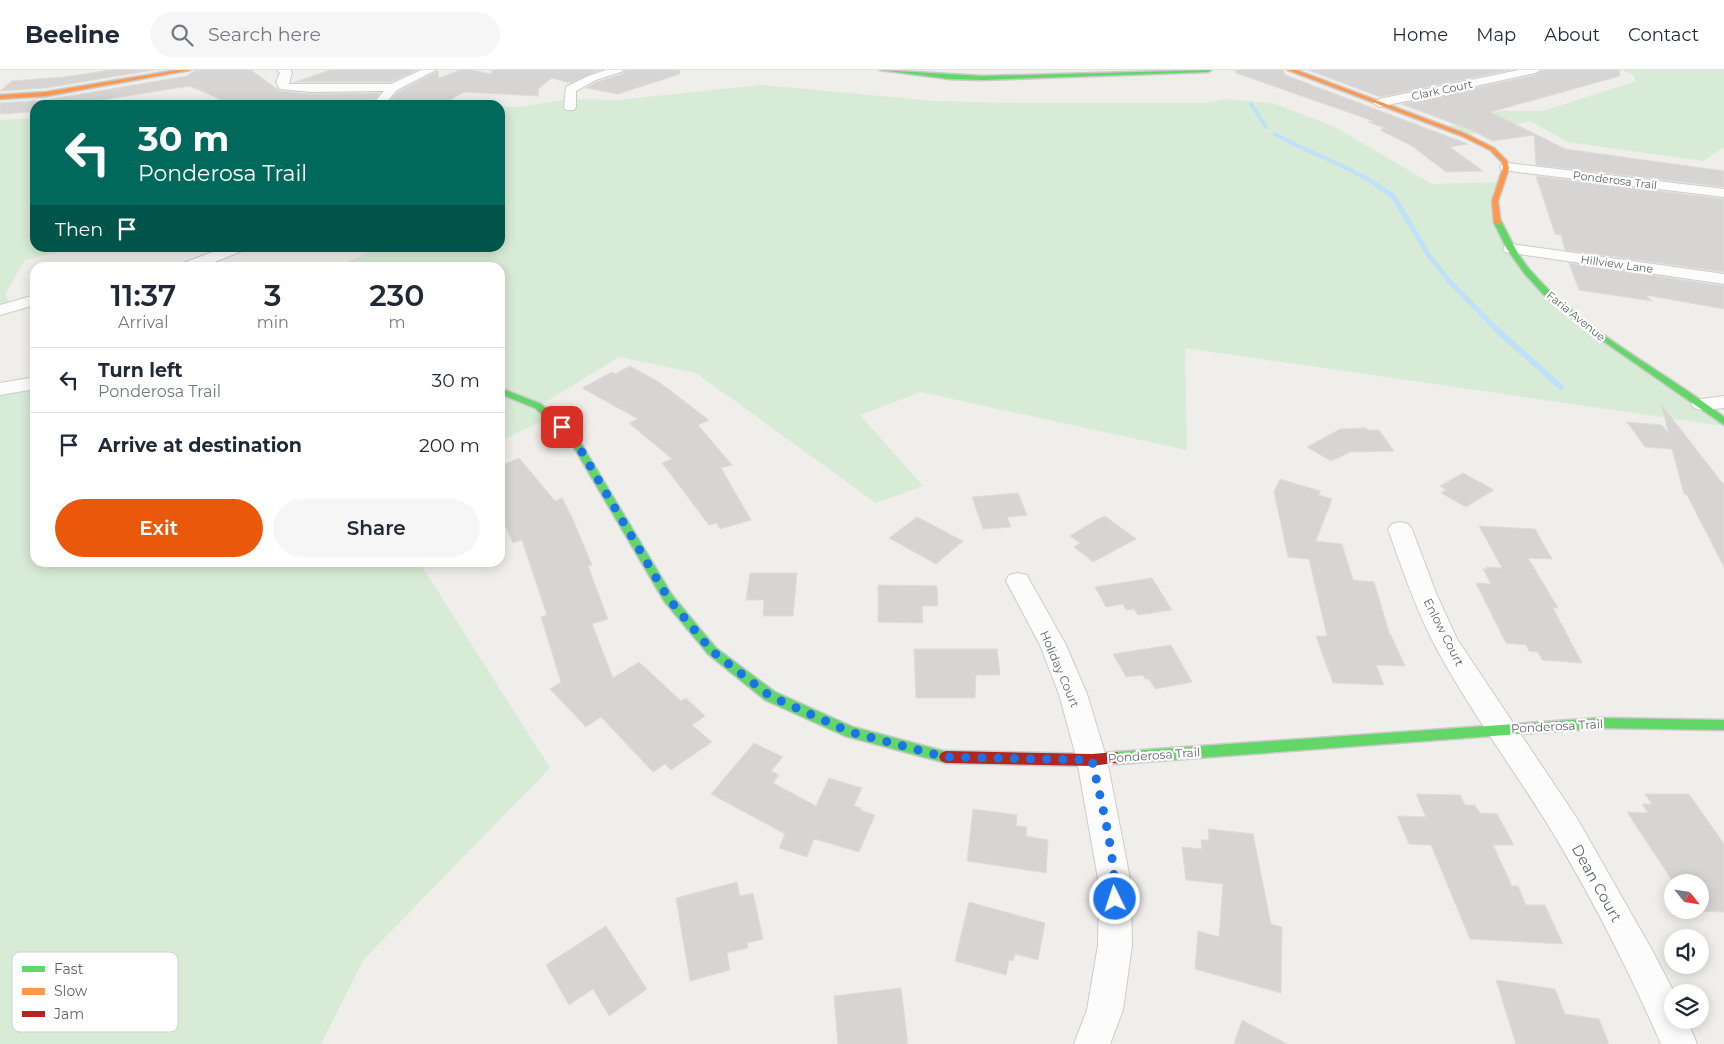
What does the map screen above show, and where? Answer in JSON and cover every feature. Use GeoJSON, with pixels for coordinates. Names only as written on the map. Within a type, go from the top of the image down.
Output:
{"type":"FeatureCollection","features":[{"type":"Feature","properties":{"kind":"street"},"geometry":{"type":"LineString","coordinates":[[0,97],[46,94],[188,70]]}},
{"type":"Feature","properties":{"kind":"street"},"geometry":{"type":"LineString","coordinates":[[283,70],[286,72],[282,82],[284,87],[303,89],[343,87],[393,88]]}},
{"type":"Feature","properties":{"kind":"street"},"geometry":{"type":"LineString","coordinates":[[382,100],[393,88],[430,70]]}},
{"type":"Feature","properties":{"kind":"street"},"geometry":{"type":"LineString","coordinates":[[570,107],[570,89],[592,78],[617,70]]}},
{"type":"Feature","properties":{"kind":"street"},"geometry":{"type":"LineString","coordinates":[[883,70],[949,77],[983,78],[1208,70]]}},
{"type":"Feature","properties":{"kind":"street"},"geometry":{"type":"LineString","coordinates":[[1291,70],[1481,143],[1501,157],[1507,167]]}},
{"type":"Feature","properties":{"kind":"street","name":"Clark Court"},"geometry":{"type":"LineString","coordinates":[[1379,103],[1534,70]]}},
{"type":"Feature","properties":{"kind":"street","name":"Ponderosa Trail"},"geometry":{"type":"LineString","coordinates":[[1507,167],[1724,193]]}},
{"type":"Feature","properties":{"kind":"street","name":"Faria Avenue"},"geometry":{"type":"LineString","coordinates":[[1507,167],[1495,207],[1501,232],[1510,249],[1535,280],[1562,308],[1598,336],[1702,404],[1724,422]]}},
{"type":"Feature","properties":{"kind":"street","name":"Hillview Lane"},"geometry":{"type":"LineString","coordinates":[[1510,249],[1724,279]]}},
{"type":"Feature","properties":{"kind":"street"},"geometry":{"type":"LineString","coordinates":[[200,262],[226,252]]}},
{"type":"Feature","properties":{"kind":"street"},"geometry":{"type":"LineString","coordinates":[[0,310],[30,301]]}},
{"type":"Feature","properties":{"kind":"street"},"geometry":{"type":"LineString","coordinates":[[0,389],[30,384]]}},
{"type":"Feature","properties":{"kind":"street","name":"Ponderosa Trail"},"geometry":{"type":"LineString","coordinates":[[505,394],[538,406],[573,437],[668,598],[712,651],[770,696],[850,732],[945,757],[1092,760],[1600,723],[1724,725]]}},
{"type":"Feature","properties":{"kind":"street"},"geometry":{"type":"LineString","coordinates":[[1702,404],[1724,402]]}},
{"type":"Feature","properties":{"kind":"street","name":"Enlow Court"},"geometry":{"type":"LineString","coordinates":[[1400,528],[1426,598],[1452,653],[1501,729]]}},
{"type":"Feature","properties":{"kind":"street","name":"Holiday Court"},"geometry":{"type":"LineString","coordinates":[[1018,582],[1053,645],[1073,694],[1092,760],[1115,884],[1115,945],[1105,1010],[1092,1044]]}},
{"type":"Feature","properties":{"kind":"street","name":"Dean Court"},"geometry":{"type":"LineString","coordinates":[[1501,729],[1566,828],[1616,916],[1663,1008],[1679,1044]]}},
{"type":"Feature","properties":{"kind":"green space"},"geometry":{"type":"Polygon","coordinates":[[[1623,70],[1724,70],[1724,147],[1703,161],[1567,142],[1531,121],[1465,136],[1443,128],[1500,111],[1543,111],[1636,81],[1633,75],[1623,70]]]}},
{"type":"Feature","properties":{"kind":"green space"},"geometry":{"type":"Polygon","coordinates":[[[761,85],[934,101],[1204,103],[1226,99],[1273,103],[1335,127],[1432,184],[1502,182],[1495,207],[1535,280],[1724,426],[1185,348],[1187,450],[921,392],[860,415],[923,486],[876,503],[696,373],[619,357],[539,406],[551,417],[505,439],[505,262],[347,262],[368,252],[505,252],[505,107],[570,99],[618,100],[761,85]]]}},
{"type":"Feature","properties":{"kind":"green space"},"geometry":{"type":"Polygon","coordinates":[[[30,118],[30,252],[59,252],[25,260],[5,294],[11,306],[0,310],[0,120],[30,118]]]}},
{"type":"Feature","properties":{"kind":"green space"},"geometry":{"type":"Polygon","coordinates":[[[30,384],[30,567],[423,567],[550,768],[364,959],[321,1044],[0,1044],[0,389],[30,384]]]}},
{"type":"Feature","properties":{"kind":"building"},"geometry":{"type":"Polygon","coordinates":[[[110,70],[153,70],[46,88],[0,91],[12,81],[64,77],[110,70]]]}},
{"type":"Feature","properties":{"kind":"building"},"geometry":{"type":"Polygon","coordinates":[[[195,70],[251,70],[280,91],[311,94],[380,93],[374,100],[222,100],[190,86],[100,100],[46,100],[187,76],[195,70]]]}},
{"type":"Feature","properties":{"kind":"building"},"geometry":{"type":"Polygon","coordinates":[[[330,70],[417,70],[391,82],[295,82],[330,70]]]}},
{"type":"Feature","properties":{"kind":"building"},"geometry":{"type":"Polygon","coordinates":[[[460,70],[472,70],[491,74],[492,70],[600,70],[570,83],[552,78],[539,88],[538,96],[464,92],[450,100],[391,100],[398,92],[438,71],[439,78],[460,70]]]}},
{"type":"Feature","properties":{"kind":"building"},"geometry":{"type":"Polygon","coordinates":[[[625,70],[680,70],[680,74],[618,94],[586,88],[597,82],[622,74],[625,70]]]}},
{"type":"Feature","properties":{"kind":"building"},"geometry":{"type":"Polygon","coordinates":[[[1236,70],[1283,70],[1285,75],[1468,144],[1450,147],[1483,171],[1446,172],[1412,146],[1380,130],[1385,128],[1368,122],[1373,121],[1236,73],[1236,70]]]}},
{"type":"Feature","properties":{"kind":"building"},"geometry":{"type":"Polygon","coordinates":[[[1308,70],[1510,70],[1380,97],[1308,70]]]}},
{"type":"Feature","properties":{"kind":"building"},"geometry":{"type":"Polygon","coordinates":[[[1543,70],[1619,70],[1620,76],[1491,112],[1565,149],[1724,171],[1724,187],[1536,165],[1534,135],[1493,141],[1471,130],[1401,104],[1535,75],[1543,70]]]}},
{"type":"Feature","properties":{"kind":"building"},"geometry":{"type":"Polygon","coordinates":[[[30,101],[30,111],[0,114],[0,103],[30,101]]]}},
{"type":"Feature","properties":{"kind":"building"},"geometry":{"type":"Polygon","coordinates":[[[1536,176],[1724,199],[1724,272],[1565,250],[1561,235],[1555,234],[1536,176]]]}},
{"type":"Feature","properties":{"kind":"building"},"geometry":{"type":"Polygon","coordinates":[[[1569,263],[1724,286],[1724,309],[1645,295],[1652,301],[1579,290],[1569,263]]]}},
{"type":"Feature","properties":{"kind":"building"},"geometry":{"type":"Polygon","coordinates":[[[630,366],[659,382],[709,420],[698,425],[732,465],[721,468],[751,520],[720,529],[717,523],[709,525],[662,463],[672,459],[629,423],[638,419],[582,388],[612,372],[615,374],[630,366]]]}},
{"type":"Feature","properties":{"kind":"building"},"geometry":{"type":"Polygon","coordinates":[[[1661,404],[1724,485],[1724,567],[1687,495],[1684,494],[1672,449],[1645,447],[1627,422],[1662,425],[1669,434],[1661,404]]]}},
{"type":"Feature","properties":{"kind":"building"},"geometry":{"type":"Polygon","coordinates":[[[1366,428],[1367,430],[1379,430],[1394,451],[1350,452],[1331,461],[1307,447],[1340,429],[1366,428]]]}},
{"type":"Feature","properties":{"kind":"building"},"geometry":{"type":"Polygon","coordinates":[[[519,458],[555,501],[562,498],[571,515],[592,565],[588,566],[608,619],[592,624],[613,678],[639,662],[681,701],[686,698],[705,716],[692,725],[712,742],[671,770],[665,764],[653,772],[601,717],[586,727],[550,689],[561,682],[541,617],[547,615],[522,540],[513,543],[505,526],[505,464],[519,458]]]}},
{"type":"Feature","properties":{"kind":"building"},"geometry":{"type":"Polygon","coordinates":[[[1463,473],[1494,490],[1466,507],[1441,493],[1446,490],[1440,486],[1463,473]]]}},
{"type":"Feature","properties":{"kind":"building"},"geometry":{"type":"Polygon","coordinates":[[[1280,479],[1320,491],[1319,495],[1332,499],[1316,541],[1342,544],[1353,580],[1374,582],[1390,635],[1405,666],[1376,665],[1384,685],[1333,683],[1316,636],[1327,636],[1309,559],[1288,557],[1274,492],[1280,479]]]}},
{"type":"Feature","properties":{"kind":"building"},"geometry":{"type":"Polygon","coordinates":[[[1018,493],[1027,515],[1007,517],[1011,527],[983,529],[972,497],[1018,493]]]}},
{"type":"Feature","properties":{"kind":"building"},"geometry":{"type":"Polygon","coordinates":[[[1105,516],[1136,539],[1093,562],[1074,547],[1080,543],[1070,536],[1105,516]]]}},
{"type":"Feature","properties":{"kind":"building"},"geometry":{"type":"Polygon","coordinates":[[[917,517],[963,541],[936,564],[889,538],[917,517]]]}},
{"type":"Feature","properties":{"kind":"building"},"geometry":{"type":"Polygon","coordinates":[[[1479,526],[1535,529],[1552,559],[1528,558],[1558,608],[1553,608],[1582,663],[1542,660],[1538,652],[1529,651],[1526,645],[1506,643],[1476,583],[1491,584],[1483,569],[1487,569],[1486,567],[1502,568],[1479,526]]]}},
{"type":"Feature","properties":{"kind":"building"},"geometry":{"type":"Polygon","coordinates":[[[750,573],[797,573],[793,616],[763,616],[764,600],[746,600],[750,573]]]}},
{"type":"Feature","properties":{"kind":"building"},"geometry":{"type":"Polygon","coordinates":[[[1152,578],[1172,610],[1138,615],[1134,609],[1126,610],[1123,604],[1106,607],[1095,587],[1152,578]]]}},
{"type":"Feature","properties":{"kind":"building"},"geometry":{"type":"Polygon","coordinates":[[[878,585],[937,586],[938,606],[922,606],[923,623],[878,622],[878,585]]]}},
{"type":"Feature","properties":{"kind":"building"},"geometry":{"type":"Polygon","coordinates":[[[1171,645],[1192,682],[1155,689],[1149,679],[1145,679],[1143,675],[1126,677],[1113,654],[1171,645]]]}},
{"type":"Feature","properties":{"kind":"building"},"geometry":{"type":"Polygon","coordinates":[[[914,649],[997,649],[1000,675],[976,675],[975,698],[916,698],[914,649]]]}},
{"type":"Feature","properties":{"kind":"building"},"geometry":{"type":"Polygon","coordinates":[[[754,743],[783,757],[771,771],[779,775],[773,783],[816,806],[829,778],[862,788],[854,806],[875,815],[859,852],[814,839],[807,857],[779,848],[785,834],[711,794],[754,743]]]}},
{"type":"Feature","properties":{"kind":"building"},"geometry":{"type":"Polygon","coordinates":[[[1416,794],[1460,795],[1465,805],[1475,805],[1480,813],[1497,814],[1514,845],[1493,845],[1512,886],[1518,886],[1526,905],[1545,905],[1563,944],[1470,939],[1431,845],[1409,844],[1397,816],[1426,817],[1416,794]]]}},
{"type":"Feature","properties":{"kind":"building"},"geometry":{"type":"Polygon","coordinates":[[[1645,794],[1689,794],[1724,844],[1724,912],[1709,912],[1709,874],[1668,874],[1627,812],[1648,813],[1642,804],[1652,804],[1645,794]]]}},
{"type":"Feature","properties":{"kind":"building"},"geometry":{"type":"Polygon","coordinates":[[[973,809],[1017,815],[1016,826],[1027,827],[1026,836],[1048,840],[1046,873],[967,861],[973,809]]]}},
{"type":"Feature","properties":{"kind":"building"},"geometry":{"type":"Polygon","coordinates":[[[1208,829],[1253,834],[1271,924],[1282,927],[1281,993],[1195,969],[1198,931],[1219,937],[1223,884],[1186,880],[1182,847],[1202,849],[1201,840],[1209,840],[1208,829]]]}},
{"type":"Feature","properties":{"kind":"building"},"geometry":{"type":"Polygon","coordinates":[[[737,882],[740,896],[753,893],[763,939],[747,943],[748,948],[727,953],[730,970],[690,981],[676,898],[737,882]]]}},
{"type":"Feature","properties":{"kind":"building"},"geometry":{"type":"Polygon","coordinates":[[[969,902],[1045,923],[1038,960],[1015,954],[1013,961],[1009,960],[1006,975],[955,961],[969,902]]]}},
{"type":"Feature","properties":{"kind":"building"},"geometry":{"type":"Polygon","coordinates":[[[606,926],[647,989],[609,1016],[593,989],[569,1005],[546,965],[606,926]]]}},
{"type":"Feature","properties":{"kind":"building"},"geometry":{"type":"Polygon","coordinates":[[[1496,980],[1555,989],[1565,1014],[1599,1019],[1609,1044],[1516,1044],[1496,980]]]}},
{"type":"Feature","properties":{"kind":"building"},"geometry":{"type":"Polygon","coordinates":[[[901,988],[908,1044],[838,1044],[834,996],[901,988]]]}},
{"type":"Feature","properties":{"kind":"building"},"geometry":{"type":"Polygon","coordinates":[[[1242,1020],[1287,1044],[1234,1044],[1242,1020]]]}},
{"type":"Feature","properties":{"kind":"waterway"},"geometry":{"type":"LineString","coordinates":[[1251,104],[1266,127]]}},
{"type":"Feature","properties":{"kind":"waterway"},"geometry":{"type":"LineString","coordinates":[[1275,134],[1377,185]]}},
{"type":"Feature","properties":{"kind":"waterway"},"geometry":{"type":"LineString","coordinates":[[1375,184],[1393,196],[1430,257],[1450,282],[1497,330]]}},
{"type":"Feature","properties":{"kind":"waterway"},"geometry":{"type":"LineString","coordinates":[[1497,330],[1561,387]]}},
{"type":"Feature","properties":{"kind":"traffic: fast"},"geometry":{"type":"LineString","coordinates":[[883,70],[949,77],[983,78],[1208,70]]}},
{"type":"Feature","properties":{"kind":"traffic: fast"},"geometry":{"type":"LineString","coordinates":[[1498,223],[1510,248],[1526,271],[1547,293],[1596,332],[1683,391],[1724,422]]}},
{"type":"Feature","properties":{"kind":"traffic: fast"},"geometry":{"type":"LineString","coordinates":[[505,393],[538,406],[573,437],[668,598],[712,651],[770,696],[850,732],[946,757]]}},
{"type":"Feature","properties":{"kind":"traffic: fast"},"geometry":{"type":"LineString","coordinates":[[1116,758],[1600,723],[1724,725]]}},
{"type":"Feature","properties":{"kind":"traffic: slow"},"geometry":{"type":"LineString","coordinates":[[0,97],[46,94],[187,70]]}},
{"type":"Feature","properties":{"kind":"traffic: slow"},"geometry":{"type":"LineString","coordinates":[[1291,70],[1464,135],[1492,149],[1505,162],[1506,168],[1495,201],[1498,223]]}},
{"type":"Feature","properties":{"kind":"traffic: jam"},"geometry":{"type":"LineString","coordinates":[[946,757],[1092,760],[1116,758]]}},
{"type":"Feature","properties":{"kind":"route"},"geometry":{"type":"LineString","coordinates":[[562,427],[573,437],[668,598],[712,651],[770,696],[850,732],[945,757],[1092,760],[1106,828],[1115,884],[1115,899]]}}]}
